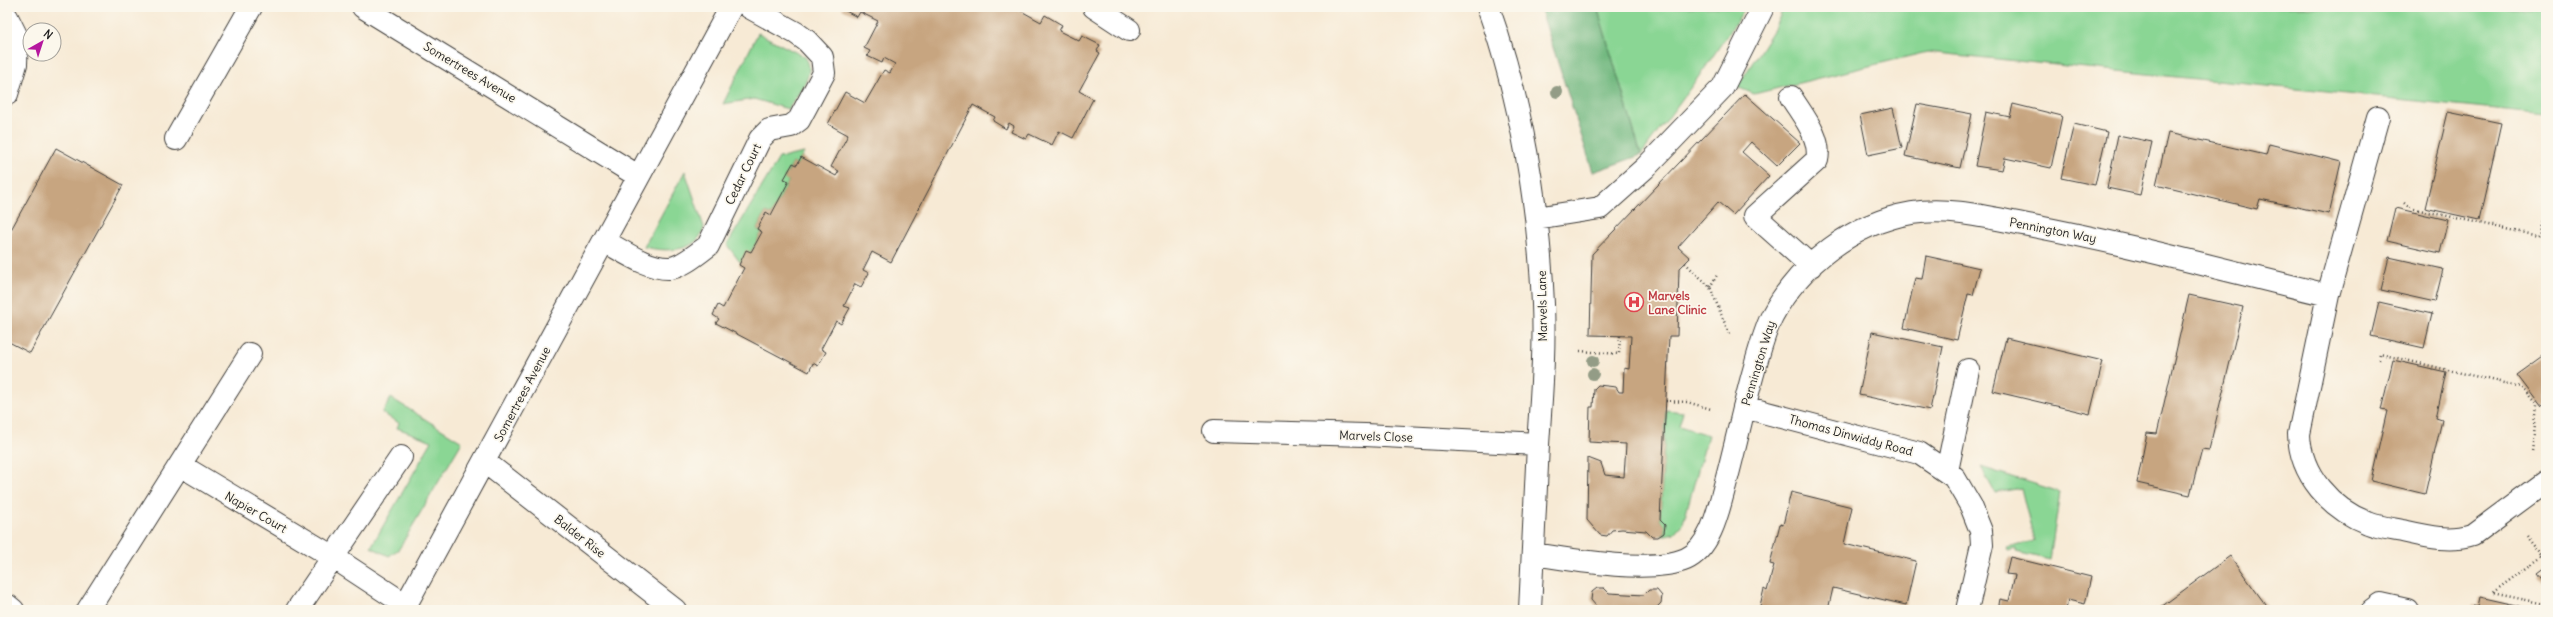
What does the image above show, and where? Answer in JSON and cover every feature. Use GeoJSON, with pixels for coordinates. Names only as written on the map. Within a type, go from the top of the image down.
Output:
{"type":"FeatureCollection","features":[{"type":"Feature","properties":{"kind":"street"},"geometry":{"type":"LineString","coordinates":[[176,139],[251,7]]}},
{"type":"Feature","properties":{"kind":"street","name":"Somertrees Avenue"},"geometry":{"type":"LineString","coordinates":[[363,7],[638,176]]}},
{"type":"Feature","properties":{"kind":"street","name":"Somertrees Avenue"},"geometry":{"type":"LineString","coordinates":[[405,608],[731,7]]}},
{"type":"Feature","properties":{"kind":"street","name":"Cedar Court"},"geometry":{"type":"LineString","coordinates":[[604,240],[640,261],[671,268],[692,257],[708,246],[760,139],[769,130],[791,126],[799,120],[824,73],[822,57],[796,32],[749,7]]}},
{"type":"Feature","properties":{"kind":"street"},"geometry":{"type":"LineString","coordinates":[[1094,7],[1129,30]]}},
{"type":"Feature","properties":{"kind":"street","name":"Marvels Lane"},"geometry":{"type":"LineString","coordinates":[[1488,7],[1496,29],[1519,122],[1536,218],[1543,306],[1530,610]]}},
{"type":"Feature","properties":{"kind":"street"},"geometry":{"type":"LineString","coordinates":[[1536,218],[1600,208],[1644,168],[1723,87],[1763,7]]}},
{"type":"Feature","properties":{"kind":"street"},"geometry":{"type":"LineString","coordinates":[[7,17],[17,37],[16,64],[7,94]]}},
{"type":"Feature","properties":{"kind":"street"},"geometry":{"type":"LineString","coordinates":[[1791,97],[1817,142],[1819,152],[1817,160],[1755,216],[1811,266]]}},
{"type":"Feature","properties":{"kind":"street"},"geometry":{"type":"LineString","coordinates":[[2378,117],[2328,295],[2299,434],[2299,448],[2311,477],[2341,511],[2369,524],[2432,538],[2462,538],[2473,535],[2546,481]]}},
{"type":"Feature","properties":{"kind":"street","name":"Pennington Way"},"geometry":{"type":"LineString","coordinates":[[1533,554],[1627,564],[1674,563],[1689,557],[1706,540],[1718,512],[1744,407],[1772,316],[1811,266],[1843,240],[1868,227],[1911,213],[1942,211],[2080,235],[2328,295]]}},
{"type":"Feature","properties":{"kind":"street"},"geometry":{"type":"LineString","coordinates":[[88,610],[250,354]]}},
{"type":"Feature","properties":{"kind":"street"},"geometry":{"type":"LineString","coordinates":[[1947,471],[1968,370]]}},
{"type":"Feature","properties":{"kind":"street","name":"Thomas Dinwiddy Road"},"geometry":{"type":"LineString","coordinates":[[1744,407],[1919,453],[1954,477],[1964,493],[1980,531],[1982,545],[1967,610]]}},
{"type":"Feature","properties":{"kind":"street","name":"Marvels Close"},"geometry":{"type":"LineString","coordinates":[[1214,431],[1365,435],[1538,444]]}},
{"type":"Feature","properties":{"kind":"street"},"geometry":{"type":"LineString","coordinates":[[297,610],[401,457]]}},
{"type":"Feature","properties":{"kind":"street","name":"Balder Rise"},"geometry":{"type":"LineString","coordinates":[[485,462],[675,610]]}},
{"type":"Feature","properties":{"kind":"street","name":"Napier Court"},"geometry":{"type":"LineString","coordinates":[[180,465],[333,557],[405,608]]}},
{"type":"Feature","properties":{"kind":"street"},"geometry":{"type":"LineString","coordinates":[[2372,610],[2380,604],[2407,610]]}},
{"type":"Feature","properties":{"kind":"street"},"geometry":{"type":"LineString","coordinates":[[7,605],[13,610]]}},
{"type":"Feature","properties":{"kind":"path"},"geometry":{"type":"LineString","coordinates":[[2404,203],[2410,208],[2539,236],[2542,234],[2546,216]]}},
{"type":"Feature","properties":{"kind":"path"},"geometry":{"type":"LineString","coordinates":[[1685,263],[1710,287],[1730,337]]}},
{"type":"Feature","properties":{"kind":"path"},"geometry":{"type":"LineString","coordinates":[[1710,287],[1717,274]]}},
{"type":"Feature","properties":{"kind":"path"},"geometry":{"type":"LineString","coordinates":[[1580,351],[1619,354],[1620,336]]}},
{"type":"Feature","properties":{"kind":"path"},"geometry":{"type":"LineString","coordinates":[[2379,360],[2380,354],[2520,387],[2537,406],[2532,451],[2528,455]]}},
{"type":"Feature","properties":{"kind":"path"},"geometry":{"type":"LineString","coordinates":[[1666,401],[1687,402],[1713,410]]}},
{"type":"Feature","properties":{"kind":"path"},"geometry":{"type":"LineString","coordinates":[[2524,533],[2542,556],[2492,593],[2546,604]]}},
{"type":"Feature","properties":{"kind":"green space"},"geometry":{"type":"Polygon","coordinates":[[[1540,7],[1597,7],[1641,155],[1593,172],[1540,7]]]}},
{"type":"Feature","properties":{"kind":"green space"},"geometry":{"type":"Polygon","coordinates":[[[1597,7],[1746,7],[1705,68],[1641,155],[1597,7]]]}},
{"type":"Feature","properties":{"kind":"green space"},"geometry":{"type":"Polygon","coordinates":[[[1784,7],[2546,7],[2546,114],[1927,52],[1754,94],[1737,87],[1774,29],[1784,7]]]}},
{"type":"Feature","properties":{"kind":"green space"},"geometry":{"type":"Polygon","coordinates":[[[758,33],[805,57],[808,63],[808,77],[788,109],[754,99],[723,104],[758,33]]]}},
{"type":"Feature","properties":{"kind":"green space"},"geometry":{"type":"Polygon","coordinates":[[[804,153],[797,165],[793,163],[784,178],[789,181],[771,215],[766,212],[757,229],[762,232],[751,252],[740,262],[727,245],[779,158],[804,153]]]}},
{"type":"Feature","properties":{"kind":"green space"},"geometry":{"type":"Polygon","coordinates":[[[685,171],[704,227],[701,236],[695,242],[680,249],[661,250],[644,247],[685,171]]]}},
{"type":"Feature","properties":{"kind":"green space"},"geometry":{"type":"Polygon","coordinates":[[[391,398],[462,442],[399,549],[389,556],[371,547],[432,441],[397,428],[399,423],[382,413],[391,398]]]}},
{"type":"Feature","properties":{"kind":"green space"},"geometry":{"type":"Polygon","coordinates":[[[1666,410],[1683,412],[1679,426],[1708,435],[1683,523],[1674,533],[1661,536],[1664,533],[1665,525],[1660,520],[1666,410]]]}},
{"type":"Feature","properties":{"kind":"green space"},"geometry":{"type":"Polygon","coordinates":[[[1981,467],[2060,492],[2050,560],[2016,552],[2016,549],[2008,551],[2007,548],[2034,541],[2021,488],[1995,493],[1981,467]]]}},
{"type":"Feature","properties":{"kind":"building"},"geometry":{"type":"Polygon","coordinates":[[[843,7],[1014,7],[1041,22],[1045,15],[1062,25],[1059,31],[1079,41],[1082,36],[1100,45],[1097,51],[1100,53],[1079,91],[1093,99],[1073,138],[1059,131],[1052,145],[1029,134],[1026,139],[1011,132],[1014,126],[1009,123],[1006,129],[993,121],[995,117],[973,105],[891,262],[872,252],[863,270],[869,273],[861,287],[855,284],[844,306],[850,308],[841,324],[836,321],[821,349],[826,352],[818,366],[813,363],[809,372],[716,323],[719,319],[713,315],[718,305],[723,308],[744,268],[739,265],[746,250],[751,252],[762,232],[757,229],[766,212],[771,215],[789,181],[784,179],[793,163],[797,165],[801,157],[836,176],[839,171],[831,167],[848,135],[828,124],[845,92],[865,103],[884,70],[890,73],[895,64],[884,58],[882,63],[867,56],[870,51],[864,48],[878,21],[860,12],[857,17],[842,9],[843,7]]]}},
{"type":"Feature","properties":{"kind":"building","name":"Marvels Lane Clinic"},"geometry":{"type":"Polygon","coordinates":[[[1745,94],[1800,143],[1777,166],[1751,142],[1742,152],[1769,176],[1733,215],[1718,202],[1678,247],[1690,258],[1679,269],[1677,336],[1669,336],[1660,520],[1665,525],[1664,533],[1658,537],[1652,537],[1646,531],[1622,529],[1612,530],[1607,536],[1600,535],[1587,520],[1588,458],[1601,463],[1605,475],[1624,477],[1626,444],[1589,442],[1590,407],[1593,407],[1594,389],[1598,385],[1616,387],[1619,392],[1623,392],[1624,368],[1629,369],[1631,336],[1590,335],[1592,254],[1745,94]]]}},
{"type":"Feature","properties":{"kind":"building"},"geometry":{"type":"Polygon","coordinates":[[[1917,104],[1972,114],[1960,168],[1905,156],[1917,104]]]}},
{"type":"Feature","properties":{"kind":"building"},"geometry":{"type":"Polygon","coordinates":[[[2013,104],[2062,116],[2051,168],[2005,158],[2002,170],[1975,166],[1986,112],[2010,117],[2013,104]]]}},
{"type":"Feature","properties":{"kind":"building"},"geometry":{"type":"Polygon","coordinates":[[[1893,108],[1902,148],[1868,155],[1860,115],[1893,108]]]}},
{"type":"Feature","properties":{"kind":"building"},"geometry":{"type":"Polygon","coordinates":[[[2448,112],[2501,123],[2479,220],[2425,208],[2448,112]]]}},
{"type":"Feature","properties":{"kind":"building"},"geometry":{"type":"Polygon","coordinates":[[[2074,124],[2107,132],[2095,185],[2061,178],[2074,124]]]}},
{"type":"Feature","properties":{"kind":"building"},"geometry":{"type":"Polygon","coordinates":[[[2168,133],[2266,155],[2269,144],[2341,162],[2329,214],[2260,199],[2257,209],[2156,185],[2168,133]]]}},
{"type":"Feature","properties":{"kind":"building"},"geometry":{"type":"Polygon","coordinates":[[[2118,135],[2152,142],[2140,195],[2107,188],[2118,135]]]}},
{"type":"Feature","properties":{"kind":"building"},"geometry":{"type":"Polygon","coordinates":[[[56,148],[123,185],[30,353],[7,341],[7,237],[56,148]]]}},
{"type":"Feature","properties":{"kind":"building"},"geometry":{"type":"Polygon","coordinates":[[[2395,208],[2448,220],[2440,253],[2387,241],[2395,208]]]}},
{"type":"Feature","properties":{"kind":"building"},"geometry":{"type":"Polygon","coordinates":[[[1926,256],[1980,268],[1973,295],[1968,294],[1957,340],[1904,328],[1915,278],[1922,279],[1926,256]]]}},
{"type":"Feature","properties":{"kind":"building"},"geometry":{"type":"Polygon","coordinates":[[[2389,257],[2443,269],[2435,302],[2381,290],[2389,257]]]}},
{"type":"Feature","properties":{"kind":"building"},"geometry":{"type":"Polygon","coordinates":[[[2189,295],[2243,307],[2209,450],[2202,449],[2190,495],[2137,483],[2147,433],[2157,434],[2189,295]]]}},
{"type":"Feature","properties":{"kind":"building"},"geometry":{"type":"Polygon","coordinates":[[[2379,302],[2432,314],[2424,348],[2371,336],[2379,302]]]}},
{"type":"Feature","properties":{"kind":"building"},"geometry":{"type":"Polygon","coordinates":[[[1872,332],[1943,347],[1930,410],[1859,395],[1872,332]]]}},
{"type":"Feature","properties":{"kind":"building"},"geometry":{"type":"Polygon","coordinates":[[[2006,338],[2103,361],[2090,414],[1993,391],[2006,338]]]}},
{"type":"Feature","properties":{"kind":"building"},"geometry":{"type":"Polygon","coordinates":[[[2546,354],[2546,405],[2542,408],[2517,375],[2546,354]]]}},
{"type":"Feature","properties":{"kind":"building"},"geometry":{"type":"Polygon","coordinates":[[[2393,360],[2446,372],[2436,418],[2442,420],[2425,494],[2371,481],[2387,411],[2381,410],[2393,360]]]}},
{"type":"Feature","properties":{"kind":"building"},"geometry":{"type":"Polygon","coordinates":[[[1791,492],[1852,507],[1844,544],[1916,561],[1906,605],[1833,588],[1828,610],[1759,610],[1764,589],[1767,591],[1774,565],[1770,564],[1780,524],[1783,525],[1791,492]]]}},
{"type":"Feature","properties":{"kind":"building"},"geometry":{"type":"Polygon","coordinates":[[[2230,556],[2268,608],[2265,610],[2157,610],[2230,556]]]}},
{"type":"Feature","properties":{"kind":"building"},"geometry":{"type":"Polygon","coordinates":[[[2010,557],[2091,577],[2085,604],[2068,600],[2066,610],[1998,610],[2000,599],[2009,601],[2015,575],[2006,574],[2010,557]]]}},
{"type":"Feature","properties":{"kind":"building"},"geometry":{"type":"Polygon","coordinates":[[[2546,568],[2546,584],[2538,574],[2546,568]]]}},
{"type":"Feature","properties":{"kind":"building"},"geometry":{"type":"Polygon","coordinates":[[[1597,588],[1604,588],[1609,593],[1644,595],[1649,590],[1657,590],[1662,596],[1661,603],[1654,610],[1596,610],[1596,606],[1591,600],[1592,592],[1597,588]]]}},
{"type":"Feature","properties":{"kind":"building"},"geometry":{"type":"Polygon","coordinates":[[[2480,597],[2533,610],[2472,610],[2473,606],[2478,607],[2480,597]]]}},
{"type":"Feature","properties":{"kind":"place","name":"Marvels Lane Clinic"},"geometry":{"type":"Point","coordinates":[1634,302]}}]}
